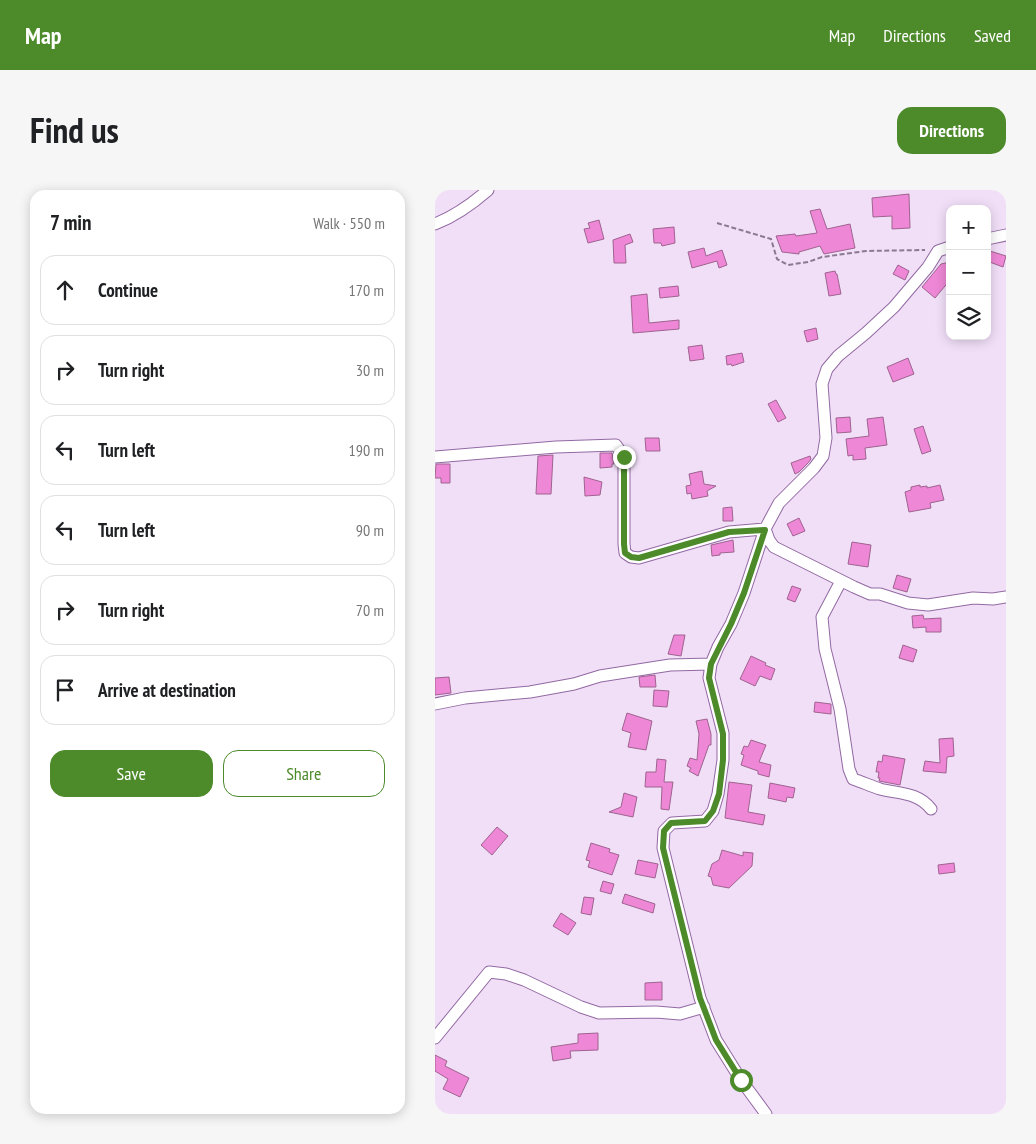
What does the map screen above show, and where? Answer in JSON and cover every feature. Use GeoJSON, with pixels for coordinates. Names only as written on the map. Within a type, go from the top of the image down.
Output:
{"type":"FeatureCollection","features":[{"type":"Feature","properties":{"kind":"street"},"geometry":{"type":"LineString","coordinates":[[435,224],[446,220],[473,204],[488,190]]}},
{"type":"Feature","properties":{"kind":"street"},"geometry":{"type":"LineString","coordinates":[[991,238],[1006,235]]}},
{"type":"Feature","properties":{"kind":"street"},"geometry":{"type":"LineString","coordinates":[[766,1114],[741,1080],[716,1040],[704,1007],[663,848],[664,831],[671,823],[705,821],[713,811],[719,794],[723,760],[723,734],[709,678],[711,664],[731,624],[744,593],[765,530],[779,503],[814,468],[823,456],[825,438],[822,384],[827,369],[837,356],[866,334],[894,307],[928,267],[938,251],[946,248]]}},
{"type":"Feature","properties":{"kind":"street"},"geometry":{"type":"LineString","coordinates":[[435,457],[556,447],[616,445],[624,457],[624,544],[625,553],[631,557],[639,558],[729,532],[765,530]]}},
{"type":"Feature","properties":{"kind":"street"},"geometry":{"type":"LineString","coordinates":[[765,530],[774,547],[870,594],[880,594],[908,603],[928,605],[973,598],[993,599],[1006,597]]}},
{"type":"Feature","properties":{"kind":"street"},"geometry":{"type":"LineString","coordinates":[[841,581],[822,617],[825,649],[842,716],[849,769],[853,779],[880,789],[922,799],[931,809]]}},
{"type":"Feature","properties":{"kind":"street"},"geometry":{"type":"LineString","coordinates":[[435,704],[465,698],[531,692],[574,684],[599,676],[670,665],[711,664]]}},
{"type":"Feature","properties":{"kind":"street"},"geometry":{"type":"LineString","coordinates":[[435,1038],[489,972],[506,974],[524,980],[581,1007],[599,1013],[647,1012],[680,1014],[704,1007]]}},
{"type":"Feature","properties":{"kind":"path"},"geometry":{"type":"LineString","coordinates":[[717,224],[771,239],[777,258],[788,265],[807,262],[821,257],[866,251],[938,251]]}},
{"type":"Feature","properties":{"kind":"building"},"geometry":{"type":"Polygon","coordinates":[[[909,194],[910,228],[892,229],[892,216],[873,217],[872,198],[909,194]]]}},
{"type":"Feature","properties":{"kind":"building"},"geometry":{"type":"Polygon","coordinates":[[[820,209],[827,229],[850,224],[855,248],[824,254],[820,246],[799,252],[799,254],[782,252],[776,236],[817,233],[810,211],[820,209]]]}},
{"type":"Feature","properties":{"kind":"building"},"geometry":{"type":"Polygon","coordinates":[[[599,220],[604,239],[588,243],[584,229],[590,228],[588,223],[599,220]]]}},
{"type":"Feature","properties":{"kind":"building"},"geometry":{"type":"Polygon","coordinates":[[[674,227],[675,243],[662,246],[661,243],[654,243],[653,229],[674,227]]]}},
{"type":"Feature","properties":{"kind":"building"},"geometry":{"type":"Polygon","coordinates":[[[630,234],[633,242],[625,245],[626,263],[614,263],[613,240],[630,234]]]}},
{"type":"Feature","properties":{"kind":"building"},"geometry":{"type":"Polygon","coordinates":[[[704,248],[706,256],[722,250],[727,265],[719,268],[717,261],[692,268],[688,252],[704,248]]]}},
{"type":"Feature","properties":{"kind":"building"},"geometry":{"type":"Polygon","coordinates":[[[991,251],[1006,256],[1003,267],[991,262],[991,251]]]}},
{"type":"Feature","properties":{"kind":"building"},"geometry":{"type":"Polygon","coordinates":[[[946,263],[946,285],[935,298],[922,287],[941,264],[946,263]]]}},
{"type":"Feature","properties":{"kind":"building"},"geometry":{"type":"Polygon","coordinates":[[[898,265],[909,271],[905,280],[893,274],[898,265]]]}},
{"type":"Feature","properties":{"kind":"building"},"geometry":{"type":"Polygon","coordinates":[[[835,271],[841,294],[829,296],[825,273],[835,271]]]}},
{"type":"Feature","properties":{"kind":"building"},"geometry":{"type":"Polygon","coordinates":[[[678,286],[679,296],[660,298],[659,288],[678,286]]]}},
{"type":"Feature","properties":{"kind":"building"},"geometry":{"type":"Polygon","coordinates":[[[647,294],[649,323],[679,320],[679,329],[633,333],[631,296],[647,294]]]}},
{"type":"Feature","properties":{"kind":"building"},"geometry":{"type":"Polygon","coordinates":[[[816,328],[818,339],[807,342],[804,331],[816,328]]]}},
{"type":"Feature","properties":{"kind":"building"},"geometry":{"type":"Polygon","coordinates":[[[702,345],[704,359],[690,361],[688,347],[702,345]]]}},
{"type":"Feature","properties":{"kind":"building"},"geometry":{"type":"Polygon","coordinates":[[[742,353],[744,362],[732,366],[731,364],[727,365],[726,356],[742,353]]]}},
{"type":"Feature","properties":{"kind":"building"},"geometry":{"type":"Polygon","coordinates":[[[908,358],[914,374],[893,382],[887,367],[908,358]]]}},
{"type":"Feature","properties":{"kind":"building"},"geometry":{"type":"Polygon","coordinates":[[[776,400],[786,418],[778,422],[768,404],[776,400]]]}},
{"type":"Feature","properties":{"kind":"building"},"geometry":{"type":"Polygon","coordinates":[[[850,417],[851,432],[837,433],[836,418],[850,417]]]}},
{"type":"Feature","properties":{"kind":"building"},"geometry":{"type":"Polygon","coordinates":[[[883,417],[887,445],[865,448],[866,459],[853,460],[853,455],[848,456],[846,439],[869,436],[867,419],[883,417]]]}},
{"type":"Feature","properties":{"kind":"building"},"geometry":{"type":"Polygon","coordinates":[[[923,426],[931,451],[922,454],[914,429],[923,426]]]}},
{"type":"Feature","properties":{"kind":"building"},"geometry":{"type":"Polygon","coordinates":[[[645,438],[659,438],[660,451],[646,451],[645,438]]]}},
{"type":"Feature","properties":{"kind":"building"},"geometry":{"type":"Polygon","coordinates":[[[600,453],[612,453],[614,464],[612,464],[612,467],[600,468],[600,453]]]}},
{"type":"Feature","properties":{"kind":"building"},"geometry":{"type":"Polygon","coordinates":[[[553,455],[551,494],[536,494],[538,456],[553,455]]]}},
{"type":"Feature","properties":{"kind":"building"},"geometry":{"type":"Polygon","coordinates":[[[810,456],[811,459],[808,463],[795,474],[791,463],[810,456]]]}},
{"type":"Feature","properties":{"kind":"building"},"geometry":{"type":"Polygon","coordinates":[[[436,464],[450,464],[450,483],[441,483],[441,478],[435,478],[436,464]]]}},
{"type":"Feature","properties":{"kind":"building"},"geometry":{"type":"Polygon","coordinates":[[[702,471],[704,484],[716,486],[707,491],[708,496],[692,499],[691,493],[687,494],[686,486],[691,485],[689,474],[702,471]]]}},
{"type":"Feature","properties":{"kind":"building"},"geometry":{"type":"Polygon","coordinates":[[[584,477],[602,482],[600,495],[585,496],[584,477]]]}},
{"type":"Feature","properties":{"kind":"building"},"geometry":{"type":"Polygon","coordinates":[[[920,485],[920,487],[927,486],[927,488],[940,485],[944,500],[930,503],[931,508],[909,512],[905,492],[911,490],[911,487],[920,485]]]}},
{"type":"Feature","properties":{"kind":"building"},"geometry":{"type":"Polygon","coordinates":[[[732,507],[733,521],[723,521],[723,508],[732,507]]]}},
{"type":"Feature","properties":{"kind":"building"},"geometry":{"type":"Polygon","coordinates":[[[799,518],[805,531],[793,536],[787,524],[799,518]]]}},
{"type":"Feature","properties":{"kind":"building"},"geometry":{"type":"Polygon","coordinates":[[[733,540],[734,552],[720,553],[720,555],[712,556],[711,545],[733,540]]]}},
{"type":"Feature","properties":{"kind":"building"},"geometry":{"type":"Polygon","coordinates":[[[852,542],[871,545],[868,567],[848,564],[852,542]]]}},
{"type":"Feature","properties":{"kind":"building"},"geometry":{"type":"Polygon","coordinates":[[[897,575],[911,579],[907,592],[893,588],[897,575]]]}},
{"type":"Feature","properties":{"kind":"building"},"geometry":{"type":"Polygon","coordinates":[[[792,586],[801,589],[795,602],[787,599],[792,586]]]}},
{"type":"Feature","properties":{"kind":"building"},"geometry":{"type":"Polygon","coordinates":[[[923,615],[924,619],[941,618],[941,632],[926,632],[926,627],[913,628],[912,616],[923,615]]]}},
{"type":"Feature","properties":{"kind":"building"},"geometry":{"type":"Polygon","coordinates":[[[674,635],[685,635],[681,656],[668,654],[674,635]]]}},
{"type":"Feature","properties":{"kind":"building"},"geometry":{"type":"Polygon","coordinates":[[[903,645],[917,650],[913,662],[899,658],[903,645]]]}},
{"type":"Feature","properties":{"kind":"building"},"geometry":{"type":"Polygon","coordinates":[[[751,656],[775,669],[771,680],[760,676],[755,686],[740,679],[751,656]]]}},
{"type":"Feature","properties":{"kind":"building"},"geometry":{"type":"Polygon","coordinates":[[[655,675],[656,687],[640,687],[639,677],[655,675]]]}},
{"type":"Feature","properties":{"kind":"building"},"geometry":{"type":"Polygon","coordinates":[[[449,677],[451,693],[435,695],[435,678],[449,677]]]}},
{"type":"Feature","properties":{"kind":"building"},"geometry":{"type":"Polygon","coordinates":[[[654,690],[669,691],[667,707],[653,706],[654,690]]]}},
{"type":"Feature","properties":{"kind":"building"},"geometry":{"type":"Polygon","coordinates":[[[815,702],[831,704],[831,714],[814,712],[815,702]]]}},
{"type":"Feature","properties":{"kind":"building"},"geometry":{"type":"Polygon","coordinates":[[[627,713],[652,721],[646,750],[628,747],[631,733],[622,730],[627,713]]]}},
{"type":"Feature","properties":{"kind":"building"},"geometry":{"type":"Polygon","coordinates":[[[707,719],[711,734],[711,745],[709,745],[698,776],[689,771],[691,768],[687,766],[690,758],[697,760],[699,734],[696,721],[707,719]]]}},
{"type":"Feature","properties":{"kind":"building"},"geometry":{"type":"Polygon","coordinates":[[[953,738],[954,756],[947,757],[946,773],[923,771],[925,761],[940,763],[939,739],[953,738]]]}},
{"type":"Feature","properties":{"kind":"building"},"geometry":{"type":"Polygon","coordinates":[[[751,740],[766,745],[759,762],[771,765],[769,777],[758,774],[758,771],[741,765],[744,755],[741,754],[744,746],[748,747],[751,740]]]}},
{"type":"Feature","properties":{"kind":"building"},"geometry":{"type":"Polygon","coordinates":[[[883,755],[905,759],[900,785],[879,781],[879,772],[876,772],[878,761],[882,762],[883,755]]]}},
{"type":"Feature","properties":{"kind":"building"},"geometry":{"type":"Polygon","coordinates":[[[657,759],[666,760],[664,782],[673,782],[669,810],[661,809],[662,787],[645,787],[646,772],[656,772],[657,759]]]}},
{"type":"Feature","properties":{"kind":"building"},"geometry":{"type":"Polygon","coordinates":[[[729,782],[752,785],[748,812],[765,815],[763,825],[725,818],[729,782]]]}},
{"type":"Feature","properties":{"kind":"building"},"geometry":{"type":"Polygon","coordinates":[[[770,783],[795,788],[793,798],[787,797],[786,802],[768,798],[770,783]]]}},
{"type":"Feature","properties":{"kind":"building"},"geometry":{"type":"Polygon","coordinates":[[[624,793],[637,797],[633,817],[609,812],[621,807],[624,793]]]}},
{"type":"Feature","properties":{"kind":"building"},"geometry":{"type":"Polygon","coordinates":[[[497,827],[508,836],[492,855],[481,845],[497,827]]]}},
{"type":"Feature","properties":{"kind":"building"},"geometry":{"type":"Polygon","coordinates":[[[591,843],[610,849],[609,852],[619,855],[612,875],[588,867],[590,861],[586,860],[591,843]]]}},
{"type":"Feature","properties":{"kind":"building"},"geometry":{"type":"Polygon","coordinates":[[[722,850],[743,856],[743,852],[753,853],[752,866],[729,888],[713,885],[711,877],[708,876],[712,864],[719,860],[722,850]]]}},
{"type":"Feature","properties":{"kind":"building"},"geometry":{"type":"Polygon","coordinates":[[[638,860],[658,864],[655,878],[635,874],[638,860]]]}},
{"type":"Feature","properties":{"kind":"building"},"geometry":{"type":"Polygon","coordinates":[[[954,863],[955,872],[939,874],[938,865],[954,863]]]}},
{"type":"Feature","properties":{"kind":"building"},"geometry":{"type":"Polygon","coordinates":[[[603,881],[614,884],[611,894],[600,891],[603,881]]]}},
{"type":"Feature","properties":{"kind":"building"},"geometry":{"type":"Polygon","coordinates":[[[625,894],[655,904],[653,913],[622,903],[625,894]]]}},
{"type":"Feature","properties":{"kind":"building"},"geometry":{"type":"Polygon","coordinates":[[[584,897],[594,898],[591,915],[581,913],[584,897]]]}},
{"type":"Feature","properties":{"kind":"building"},"geometry":{"type":"Polygon","coordinates":[[[561,913],[576,923],[568,935],[553,926],[561,913]]]}},
{"type":"Feature","properties":{"kind":"building"},"geometry":{"type":"Polygon","coordinates":[[[662,982],[662,1000],[645,1000],[645,983],[662,982]]]}},
{"type":"Feature","properties":{"kind":"building"},"geometry":{"type":"Polygon","coordinates":[[[598,1033],[598,1050],[570,1051],[571,1058],[553,1061],[551,1047],[578,1043],[578,1034],[598,1033]]]}},
{"type":"Feature","properties":{"kind":"building"},"geometry":{"type":"Polygon","coordinates":[[[435,1055],[447,1061],[445,1066],[469,1078],[460,1097],[443,1089],[448,1079],[435,1071],[435,1055]]]}},
{"type":"Feature","properties":{"kind":"route"},"geometry":{"type":"LineString","coordinates":[[624,457],[624,544],[625,553],[631,557],[647,556],[729,532],[765,530],[744,593],[711,664],[709,678],[723,734],[723,760],[719,794],[713,811],[705,821],[671,823],[664,831],[663,848],[700,998],[716,1040],[741,1080]]}}]}
